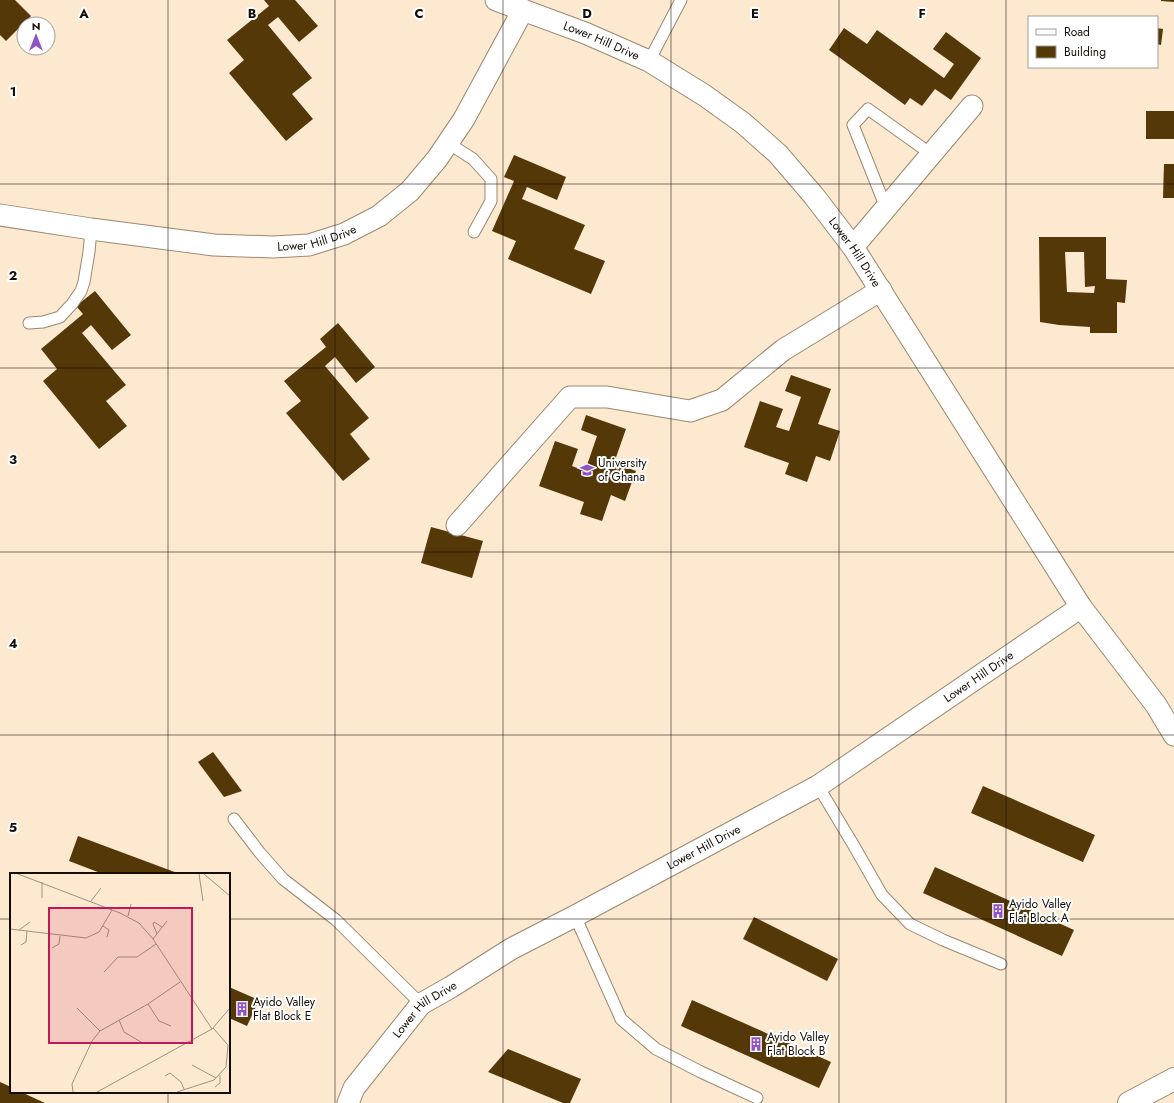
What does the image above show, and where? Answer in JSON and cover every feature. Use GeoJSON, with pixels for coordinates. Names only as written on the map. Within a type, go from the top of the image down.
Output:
{"type":"FeatureCollection","features":[{"type":"Feature","properties":{"kind":"street","name":"Lower Hill Drive"},"geometry":{"type":"LineString","coordinates":[[496,0],[585,33],[649,61],[704,95],[743,123],[778,154],[814,196],[853,247],[1081,607],[1156,705],[1174,735]]}},
{"type":"Feature","properties":{"kind":"street","name":"Lower Hill Drive"},"geometry":{"type":"LineString","coordinates":[[0,215],[214,245],[273,247],[309,245],[344,234],[379,216],[410,191],[437,158],[464,119],[523,10]]}},
{"type":"Feature","properties":{"kind":"street"},"geometry":{"type":"LineString","coordinates":[[853,247],[972,106]]}},
{"type":"Feature","properties":{"kind":"street"},"geometry":{"type":"LineString","coordinates":[[457,525],[570,397],[607,397],[690,411],[722,400],[783,350],[881,290]]}},
{"type":"Feature","properties":{"kind":"street","name":"Lower Hill Drive"},"geometry":{"type":"LineString","coordinates":[[348,1103],[354,1088],[421,1004],[511,949],[818,786],[1081,607]]}},
{"type":"Feature","properties":{"kind":"street"},"geometry":{"type":"LineString","coordinates":[[1129,1103],[1174,1079]]}},
{"type":"Feature","properties":{"kind":"lane"},"geometry":{"type":"LineString","coordinates":[[649,61],[681,0]]}},
{"type":"Feature","properties":{"kind":"lane"},"geometry":{"type":"LineString","coordinates":[[886,208],[854,124],[868,109],[931,154]]}},
{"type":"Feature","properties":{"kind":"lane"},"geometry":{"type":"LineString","coordinates":[[448,143],[473,158],[491,178],[491,201],[474,232]]}},
{"type":"Feature","properties":{"kind":"lane"},"geometry":{"type":"LineString","coordinates":[[29,323],[43,322],[60,317],[81,291],[89,252],[91,228]]}},
{"type":"Feature","properties":{"kind":"lane"},"geometry":{"type":"LineString","coordinates":[[818,786],[882,895],[910,924],[943,940],[1001,964]]}},
{"type":"Feature","properties":{"kind":"lane"},"geometry":{"type":"LineString","coordinates":[[234,819],[260,853],[284,879],[336,920],[421,1004]]}},
{"type":"Feature","properties":{"kind":"lane"},"geometry":{"type":"LineString","coordinates":[[575,916],[621,1019],[656,1049],[757,1098]]}},
{"type":"Feature","properties":{"kind":"building"},"geometry":{"type":"Polygon","coordinates":[[[0,0],[15,0],[31,16],[16,16],[16,31],[6,41],[0,35],[0,0]]]}},
{"type":"Feature","properties":{"kind":"building"},"geometry":{"type":"Polygon","coordinates":[[[264,0],[295,0],[318,26],[299,42],[278,17],[268,25],[312,78],[292,94],[313,119],[286,141],[229,73],[244,60],[227,40],[269,6],[264,0]]]}},
{"type":"Feature","properties":{"kind":"building"},"geometry":{"type":"Polygon","coordinates":[[[1174,0],[1174,2],[1161,1],[1174,0]]]}},
{"type":"Feature","properties":{"kind":"building"},"geometry":{"type":"Polygon","coordinates":[[[844,28],[867,44],[877,30],[944,78],[954,64],[933,49],[946,32],[981,58],[951,100],[935,89],[922,106],[910,98],[905,105],[829,50],[844,28]]]}},
{"type":"Feature","properties":{"kind":"building"},"geometry":{"type":"Polygon","coordinates":[[[1158,28],[1163,29],[1161,45],[1158,44],[1158,28]]]}},
{"type":"Feature","properties":{"kind":"building"},"geometry":{"type":"Polygon","coordinates":[[[1146,111],[1174,111],[1174,139],[1146,139],[1146,111]]]}},
{"type":"Feature","properties":{"kind":"building"},"geometry":{"type":"Polygon","coordinates":[[[514,155],[566,177],[557,200],[527,187],[522,199],[585,225],[574,249],[605,261],[591,294],[508,259],[516,241],[492,231],[514,181],[504,177],[514,155]]]}},
{"type":"Feature","properties":{"kind":"building"},"geometry":{"type":"Polygon","coordinates":[[[1164,164],[1174,164],[1174,198],[1163,198],[1164,164]]]}},
{"type":"Feature","properties":{"kind":"building"},"geometry":{"type":"Polygon","coordinates":[[[1039,237],[1106,237],[1106,279],[1127,280],[1125,303],[1117,302],[1117,333],[1090,333],[1090,327],[1040,322],[1039,237]],[[1065,252],[1067,292],[1094,293],[1095,286],[1085,287],[1084,252],[1065,252]]]}},
{"type":"Feature","properties":{"kind":"building"},"geometry":{"type":"Polygon","coordinates":[[[95,291],[131,335],[112,350],[91,325],[82,333],[126,385],[106,401],[127,426],[99,449],[43,381],[57,369],[41,349],[83,314],[76,306],[95,291]]]}},
{"type":"Feature","properties":{"kind":"building"},"geometry":{"type":"Polygon","coordinates":[[[338,323],[375,367],[356,383],[335,357],[325,366],[369,418],[350,434],[370,459],[343,481],[286,413],[301,401],[284,381],[326,347],[320,339],[338,323]]]}},
{"type":"Feature","properties":{"kind":"building"},"geometry":{"type":"Polygon","coordinates":[[[791,375],[831,389],[818,424],[840,431],[830,461],[816,456],[807,482],[785,474],[789,463],[744,447],[760,401],[783,409],[776,427],[789,431],[801,397],[785,391],[791,375]]]}},
{"type":"Feature","properties":{"kind":"building"},"geometry":{"type":"Polygon","coordinates":[[[586,415],[626,429],[614,463],[636,471],[625,501],[611,495],[602,521],[580,514],[584,502],[539,486],[555,441],[578,449],[572,466],[585,471],[597,436],[581,430],[586,415]]]}},
{"type":"Feature","properties":{"kind":"building"},"geometry":{"type":"Polygon","coordinates":[[[431,527],[483,541],[472,578],[421,563],[431,527]]]}},
{"type":"Feature","properties":{"kind":"building"},"geometry":{"type":"Polygon","coordinates":[[[213,752],[242,791],[224,797],[198,762],[213,752]]]}},
{"type":"Feature","properties":{"kind":"building"},"geometry":{"type":"Polygon","coordinates":[[[983,786],[1095,835],[1083,862],[971,813],[983,786]]]}},
{"type":"Feature","properties":{"kind":"building"},"geometry":{"type":"Polygon","coordinates":[[[78,836],[177,873],[100,873],[69,861],[78,836]]]}},
{"type":"Feature","properties":{"kind":"building","name":"Ayido Valley Flat Block A"},"geometry":{"type":"Polygon","coordinates":[[[935,867],[1074,930],[1062,956],[923,893],[935,867]]]}},
{"type":"Feature","properties":{"kind":"building"},"geometry":{"type":"Polygon","coordinates":[[[754,917],[838,959],[827,981],[743,939],[754,917]]]}},
{"type":"Feature","properties":{"kind":"building","name":"Ayido Valley Flat Block E"},"geometry":{"type":"Polygon","coordinates":[[[230,987],[259,1000],[247,1026],[230,1018],[230,987]]]}},
{"type":"Feature","properties":{"kind":"building","name":"Ayido Valley Flat Block B"},"geometry":{"type":"Polygon","coordinates":[[[692,1000],[831,1062],[819,1088],[681,1026],[692,1000]]]}},
{"type":"Feature","properties":{"kind":"building"},"geometry":{"type":"Polygon","coordinates":[[[508,1049],[581,1079],[570,1103],[563,1103],[488,1072],[508,1049]]]}},
{"type":"Feature","properties":{"kind":"building"},"geometry":{"type":"Polygon","coordinates":[[[0,1082],[10,1087],[10,1093],[23,1093],[45,1103],[0,1103],[0,1082]]]}},
{"type":"Feature","properties":{"kind":"place","name":"University of Ghana"},"geometry":{"type":"Point","coordinates":[587,470]}},
{"type":"Feature","properties":{"kind":"place","name":"Ayido Valley Flat Block A"},"geometry":{"type":"Point","coordinates":[998,911]}},
{"type":"Feature","properties":{"kind":"place","name":"Ayido Valley Flat Block E"},"geometry":{"type":"Point","coordinates":[242,1009]}},
{"type":"Feature","properties":{"kind":"place","name":"Ayido Valley Flat Block B"},"geometry":{"type":"Point","coordinates":[756,1044]}}]}
